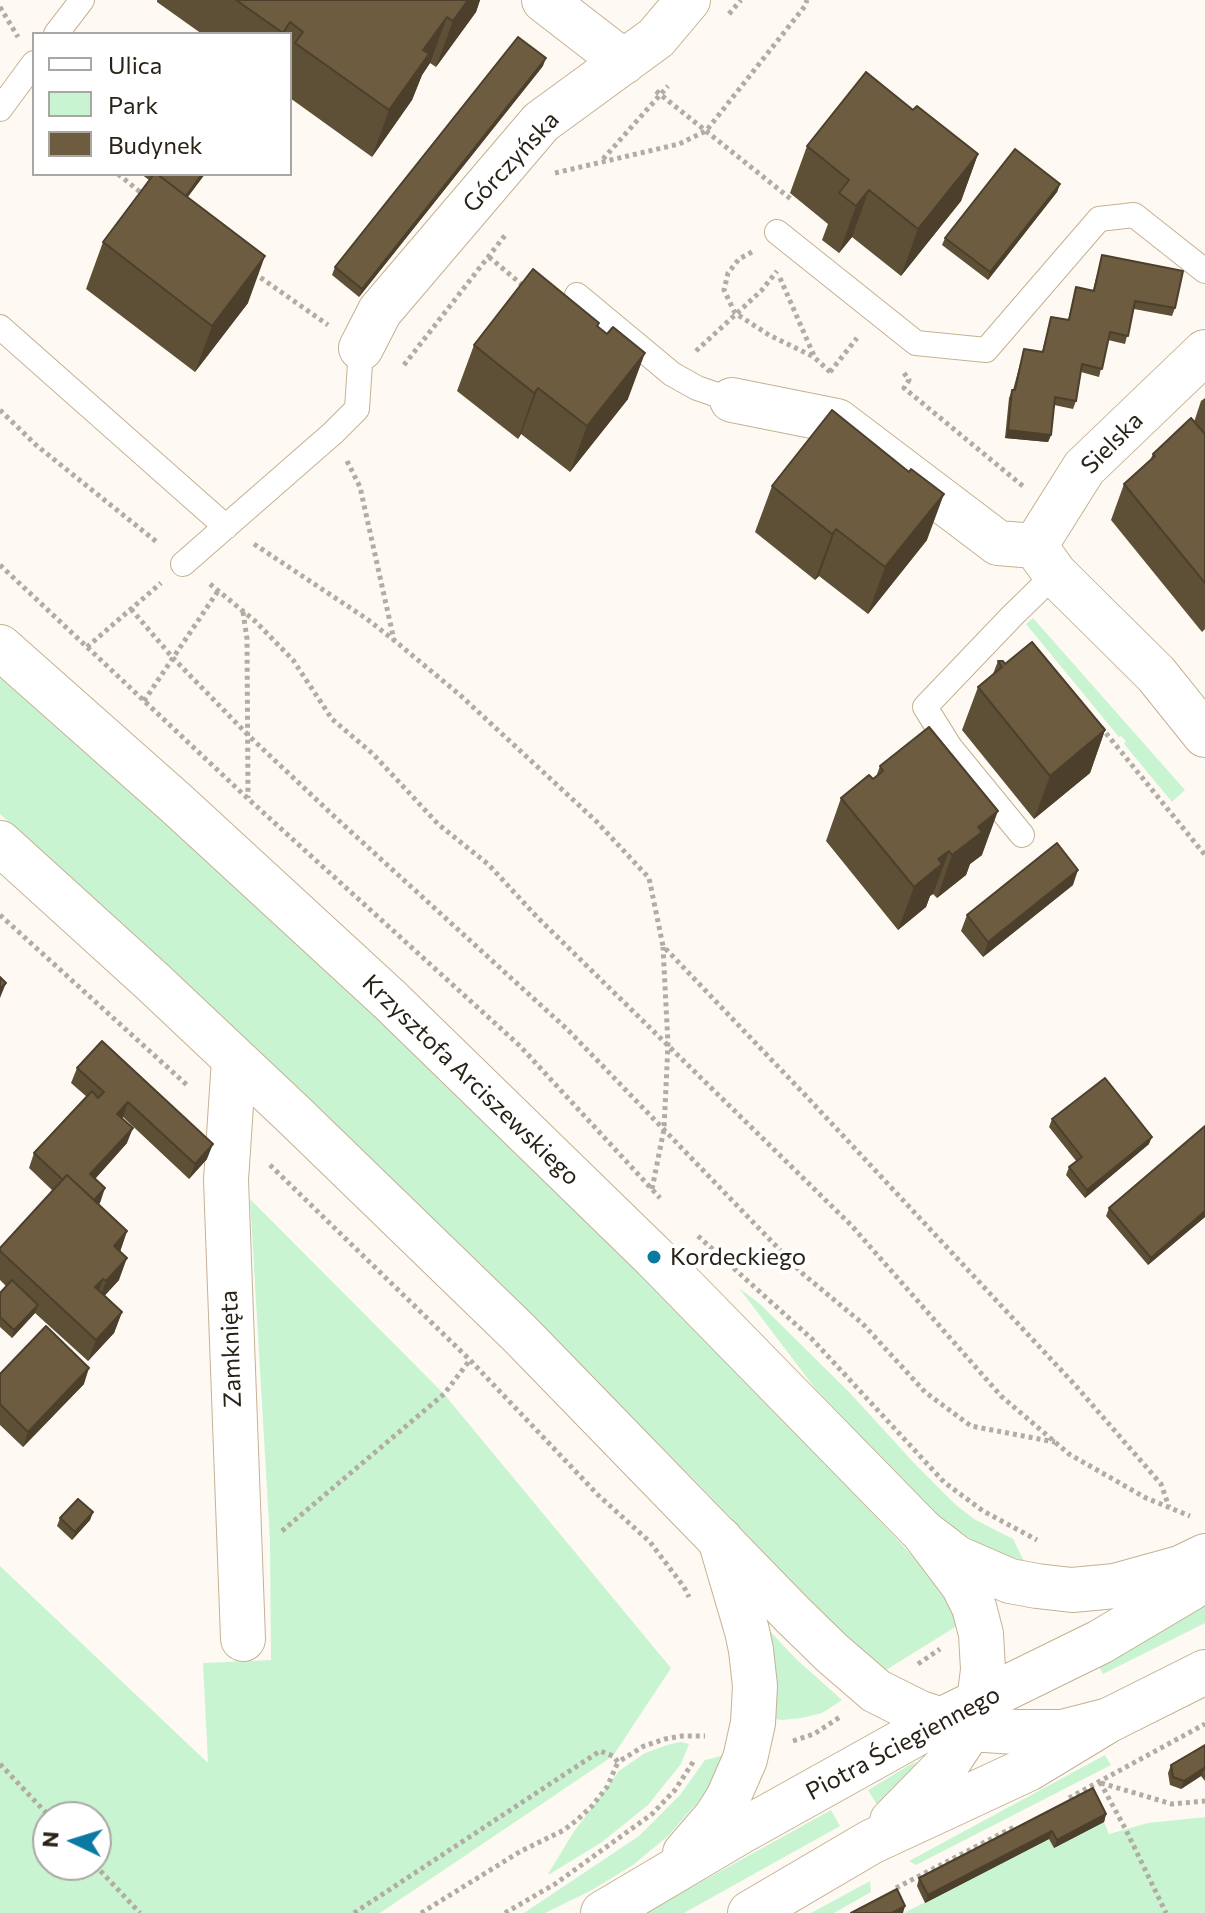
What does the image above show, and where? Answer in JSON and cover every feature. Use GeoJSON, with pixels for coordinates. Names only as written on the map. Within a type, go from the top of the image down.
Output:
{"type":"FeatureCollection","features":[{"type":"Feature","properties":{"kind":"street"},"geometry":{"type":"LineString","coordinates":[[544,0],[624,62]]}},
{"type":"Feature","properties":{"kind":"street","name":"Górczyńska"},"geometry":{"type":"LineString","coordinates":[[361,348],[380,311],[541,122],[656,38],[688,0]]}},
{"type":"Feature","properties":{"kind":"street","name":"Sielska"},"geometry":{"type":"LineString","coordinates":[[1049,543],[1084,468],[1205,352]]}},
{"type":"Feature","properties":{"kind":"street"},"geometry":{"type":"LineString","coordinates":[[732,400],[837,421],[998,543],[1049,543],[1205,735]]}},
{"type":"Feature","properties":{"kind":"street","name":"Krzysztofa Arciszewskiego"},"geometry":{"type":"LineString","coordinates":[[0,647],[176,803],[402,1011],[654,1257],[923,1532],[963,1585],[974,1607],[981,1634],[983,1670],[945,1767],[871,1842]]}},
{"type":"Feature","properties":{"kind":"street"},"geometry":{"type":"LineString","coordinates":[[0,843],[294,1115],[520,1334],[832,1653],[876,1691],[920,1713],[963,1717],[1016,1732],[1062,1732],[1109,1720]]}},
{"type":"Feature","properties":{"kind":"street","name":"Zamknięta"},"geometry":{"type":"LineString","coordinates":[[234,1060],[226,1180],[243,1639]]}},
{"type":"Feature","properties":{"kind":"street","name":"Krzysztofa Arciszewskiego"},"geometry":{"type":"LineString","coordinates":[[923,1532],[957,1558],[987,1572],[1024,1584],[1072,1590],[1115,1586],[1180,1568],[1200,1537]]}},
{"type":"Feature","properties":{"kind":"street"},"geometry":{"type":"LineString","coordinates":[[648,1887],[685,1853],[716,1817],[745,1759],[753,1723],[755,1686],[751,1650],[720,1539]]}},
{"type":"Feature","properties":{"kind":"street","name":"Piotra Ściegiennego"},"geometry":{"type":"LineString","coordinates":[[603,1913],[740,1832],[1100,1642],[1205,1578]]}},
{"type":"Feature","properties":{"kind":"street"},"geometry":{"type":"LineString","coordinates":[[750,1913],[871,1842],[1028,1769],[1109,1720],[1205,1672]]}},
{"type":"Feature","properties":{"kind":"lane"},"geometry":{"type":"LineString","coordinates":[[58,32],[82,0]]}},
{"type":"Feature","properties":{"kind":"lane"},"geometry":{"type":"LineString","coordinates":[[0,109],[30,54]]}},
{"type":"Feature","properties":{"kind":"lane"},"geometry":{"type":"LineString","coordinates":[[777,232],[916,343],[986,350],[1099,219],[1134,215],[1205,271]]}},
{"type":"Feature","properties":{"kind":"lane"},"geometry":{"type":"LineString","coordinates":[[577,295],[672,374],[697,388],[732,400]]}},
{"type":"Feature","properties":{"kind":"lane"},"geometry":{"type":"LineString","coordinates":[[0,327],[226,527]]}},
{"type":"Feature","properties":{"kind":"lane"},"geometry":{"type":"LineString","coordinates":[[183,564],[357,409],[361,348]]}},
{"type":"Feature","properties":{"kind":"lane"},"geometry":{"type":"LineString","coordinates":[[1022,835],[950,747],[925,707],[1012,616],[1049,543]]}},
{"type":"Feature","properties":{"kind":"path"},"geometry":{"type":"LineString","coordinates":[[546,184],[555,172],[679,144],[706,131],[807,0]]}},
{"type":"Feature","properties":{"kind":"path"},"geometry":{"type":"LineString","coordinates":[[0,7],[30,54]]}},
{"type":"Feature","properties":{"kind":"path"},"geometry":{"type":"LineString","coordinates":[[602,161],[661,95],[706,131]]}},
{"type":"Feature","properties":{"kind":"path"},"geometry":{"type":"LineString","coordinates":[[121,176],[147,197]]}},
{"type":"Feature","properties":{"kind":"path"},"geometry":{"type":"LineString","coordinates":[[403,365],[508,232]]}},
{"type":"Feature","properties":{"kind":"path"},"geometry":{"type":"LineString","coordinates":[[777,232],[765,245],[739,259],[728,273],[724,290],[735,313],[769,335],[815,358],[830,372],[837,421]]}},
{"type":"Feature","properties":{"kind":"path"},"geometry":{"type":"LineString","coordinates":[[489,257],[506,270]]}},
{"type":"Feature","properties":{"kind":"path"},"geometry":{"type":"LineString","coordinates":[[246,267],[361,348]]}},
{"type":"Feature","properties":{"kind":"path"},"geometry":{"type":"LineString","coordinates":[[672,374],[761,291],[777,270],[815,358]]}},
{"type":"Feature","properties":{"kind":"path"},"geometry":{"type":"LineString","coordinates":[[830,372],[866,328]]}},
{"type":"Feature","properties":{"kind":"path"},"geometry":{"type":"LineString","coordinates":[[902,369],[909,380],[904,388],[1034,495],[1049,543]]}},
{"type":"Feature","properties":{"kind":"path"},"geometry":{"type":"LineString","coordinates":[[0,410],[36,445],[255,621],[293,660],[332,719],[373,754],[438,824],[489,865],[537,917],[852,1226],[1001,1396],[1069,1454],[1146,1498],[1170,1508],[1200,1537]]}},
{"type":"Feature","properties":{"kind":"path"},"geometry":{"type":"LineString","coordinates":[[333,433],[360,487],[395,641]]}},
{"type":"Feature","properties":{"kind":"path"},"geometry":{"type":"LineString","coordinates":[[226,527],[288,565],[395,641],[460,695],[596,821],[649,878],[663,946],[668,1044],[664,1129],[652,1189]]}},
{"type":"Feature","properties":{"kind":"path"},"geometry":{"type":"LineString","coordinates":[[87,647],[183,564]]}},
{"type":"Feature","properties":{"kind":"path"},"geometry":{"type":"LineString","coordinates":[[0,565],[248,799],[520,1046],[661,1200]]}},
{"type":"Feature","properties":{"kind":"path"},"geometry":{"type":"LineString","coordinates":[[144,701],[218,591]]}},
{"type":"Feature","properties":{"kind":"path"},"geometry":{"type":"LineString","coordinates":[[131,609],[173,658],[249,736],[568,1030],[803,1274],[862,1323],[925,1392],[971,1426],[1056,1442]]}},
{"type":"Feature","properties":{"kind":"path"},"geometry":{"type":"LineString","coordinates":[[243,611],[247,639],[248,799]]}},
{"type":"Feature","properties":{"kind":"path"},"geometry":{"type":"LineString","coordinates":[[1097,722],[1205,855]]}},
{"type":"Feature","properties":{"kind":"path"},"geometry":{"type":"LineString","coordinates":[[0,915],[228,1124],[470,1360],[598,1495],[650,1542],[684,1587],[694,1606]]}},
{"type":"Feature","properties":{"kind":"path"},"geometry":{"type":"LineString","coordinates":[[663,946],[1075,1385],[1161,1484],[1170,1508]]}},
{"type":"Feature","properties":{"kind":"path"},"geometry":{"type":"LineString","coordinates":[[691,1230],[812,1339],[944,1482],[983,1511],[1039,1541]]}},
{"type":"Feature","properties":{"kind":"path"},"geometry":{"type":"LineString","coordinates":[[282,1531],[444,1394],[470,1360]]}},
{"type":"Feature","properties":{"kind":"path"},"geometry":{"type":"LineString","coordinates":[[1133,1764],[1205,1724]]}},
{"type":"Feature","properties":{"kind":"path"},"geometry":{"type":"LineString","coordinates":[[421,1913],[521,1851],[564,1830],[592,1806],[607,1787],[618,1762],[644,1746],[665,1739],[705,1736],[709,1727]]}},
{"type":"Feature","properties":{"kind":"path"},"geometry":{"type":"LineString","coordinates":[[505,1913],[555,1884],[652,1814],[675,1790],[700,1750]]}},
{"type":"Feature","properties":{"kind":"path"},"geometry":{"type":"LineString","coordinates":[[354,1913],[600,1751],[613,1756],[618,1762]]}},
{"type":"Feature","properties":{"kind":"path"},"geometry":{"type":"LineString","coordinates":[[0,1764],[35,1801]]}},
{"type":"Feature","properties":{"kind":"path"},"geometry":{"type":"LineString","coordinates":[[1166,1913],[1100,1782],[1172,1804],[1205,1801]]}},
{"type":"Feature","properties":{"kind":"path"},"geometry":{"type":"LineString","coordinates":[[110,1881],[140,1913]]}},
{"type":"Feature","properties":{"kind":"green space"},"geometry":{"type":"Polygon","coordinates":[[[1033,618],[1185,790],[1172,802],[1124,744],[1126,741],[1119,737],[1026,624],[1033,618]]]}},
{"type":"Feature","properties":{"kind":"green space"},"geometry":{"type":"Polygon","coordinates":[[[0,675],[166,821],[315,959],[666,1300],[917,1561],[948,1600],[960,1624],[886,1670],[874,1662],[830,1621],[538,1322],[0,814],[0,675]]]}},
{"type":"Feature","properties":{"kind":"green space"},"geometry":{"type":"Polygon","coordinates":[[[250,1199],[444,1394],[671,1668],[613,1756],[380,1913],[0,1913],[0,1566],[208,1763],[203,1663],[271,1660],[270,1541],[250,1199]]]}},
{"type":"Feature","properties":{"kind":"green space"},"geometry":{"type":"Polygon","coordinates":[[[739,1288],[760,1304],[850,1393],[956,1505],[974,1519],[1013,1539],[1024,1561],[979,1544],[945,1522],[920,1499],[814,1387],[739,1288]]]}},
{"type":"Feature","properties":{"kind":"green space"},"geometry":{"type":"Polygon","coordinates":[[[1205,1605],[1205,1623],[1103,1674],[1097,1663],[1205,1605]]]}},
{"type":"Feature","properties":{"kind":"green space"},"geometry":{"type":"Polygon","coordinates":[[[769,1630],[842,1700],[822,1713],[802,1718],[775,1719],[769,1630]]]}},
{"type":"Feature","properties":{"kind":"green space"},"geometry":{"type":"Polygon","coordinates":[[[681,1742],[689,1744],[681,1764],[648,1805],[602,1842],[548,1874],[573,1833],[619,1771],[645,1753],[681,1742]]]}},
{"type":"Feature","properties":{"kind":"green space"},"geometry":{"type":"Polygon","coordinates":[[[725,1755],[703,1796],[668,1836],[633,1865],[545,1913],[524,1913],[639,1836],[680,1795],[705,1760],[725,1755]]]}},
{"type":"Feature","properties":{"kind":"green space"},"geometry":{"type":"Polygon","coordinates":[[[1105,1755],[1111,1765],[916,1865],[909,1861],[1105,1755]]]}},
{"type":"Feature","properties":{"kind":"green space"},"geometry":{"type":"Polygon","coordinates":[[[921,1762],[877,1805],[868,1790],[913,1763],[921,1762]]]}},
{"type":"Feature","properties":{"kind":"green space"},"geometry":{"type":"Polygon","coordinates":[[[831,1810],[840,1826],[684,1913],[645,1913],[831,1810]]]}},
{"type":"Feature","properties":{"kind":"green space"},"geometry":{"type":"Polygon","coordinates":[[[1205,1817],[1205,1913],[904,1913],[1049,1839],[1055,1848],[1104,1822],[1109,1834],[1148,1823],[1205,1817]]]}},
{"type":"Feature","properties":{"kind":"green space"},"geometry":{"type":"Polygon","coordinates":[[[870,1881],[871,1892],[834,1913],[811,1913],[870,1881]]]}},
{"type":"Feature","properties":{"kind":"building"},"geometry":{"type":"Polygon","coordinates":[[[236,0],[468,0],[453,21],[447,17],[423,50],[429,54],[389,110],[295,43],[303,32],[290,22],[282,32],[236,0]]]}},
{"type":"Feature","properties":{"kind":"building"},"geometry":{"type":"Polygon","coordinates":[[[518,37],[546,58],[362,289],[335,267],[518,37]]]}},
{"type":"Feature","properties":{"kind":"building"},"geometry":{"type":"Polygon","coordinates":[[[866,72],[913,110],[917,106],[978,154],[918,229],[869,190],[856,206],[839,193],[849,180],[807,146],[866,72]]]}},
{"type":"Feature","properties":{"kind":"building"},"geometry":{"type":"Polygon","coordinates":[[[1015,149],[1060,184],[990,272],[945,238],[1015,149]]]}},
{"type":"Feature","properties":{"kind":"building"},"geometry":{"type":"Polygon","coordinates":[[[152,176],[160,176],[265,256],[212,326],[103,242],[152,176]]]}},
{"type":"Feature","properties":{"kind":"building"},"geometry":{"type":"Polygon","coordinates":[[[160,176],[201,176],[186,196],[160,176]]]}},
{"type":"Feature","properties":{"kind":"building"},"geometry":{"type":"Polygon","coordinates":[[[1102,255],[1183,271],[1175,308],[1135,301],[1128,336],[1110,332],[1102,369],[1082,364],[1076,401],[1055,397],[1051,435],[1008,430],[1012,390],[1015,390],[1024,349],[1043,352],[1051,317],[1069,320],[1076,287],[1094,291],[1102,255]]]}},
{"type":"Feature","properties":{"kind":"building"},"geometry":{"type":"Polygon","coordinates":[[[533,269],[599,323],[597,326],[607,334],[613,327],[645,353],[587,426],[538,388],[534,393],[474,345],[533,269]]]}},
{"type":"Feature","properties":{"kind":"building"},"geometry":{"type":"Polygon","coordinates":[[[832,410],[909,472],[911,469],[944,494],[885,567],[836,529],[832,534],[772,486],[832,410]]]}},
{"type":"Feature","properties":{"kind":"building"},"geometry":{"type":"Polygon","coordinates":[[[1191,418],[1205,434],[1205,583],[1124,484],[1191,418]]]}},
{"type":"Feature","properties":{"kind":"building"},"geometry":{"type":"Polygon","coordinates":[[[1032,642],[1105,730],[1050,776],[978,687],[1002,667],[998,661],[1005,664],[1032,642]]]}},
{"type":"Feature","properties":{"kind":"building"},"geometry":{"type":"Polygon","coordinates":[[[929,727],[998,811],[978,827],[982,832],[952,855],[949,851],[938,859],[942,864],[914,887],[841,798],[869,775],[873,779],[883,771],[880,766],[929,727]]]}},
{"type":"Feature","properties":{"kind":"building"},"geometry":{"type":"Polygon","coordinates":[[[1057,843],[1078,870],[988,942],[967,915],[1057,843]]]}},
{"type":"Feature","properties":{"kind":"building"},"geometry":{"type":"Polygon","coordinates":[[[102,1041],[213,1144],[195,1164],[128,1102],[117,1114],[133,1128],[90,1174],[105,1188],[94,1200],[67,1175],[63,1180],[34,1153],[92,1091],[98,1098],[104,1092],[77,1068],[102,1041]]]}},
{"type":"Feature","properties":{"kind":"building"},"geometry":{"type":"Polygon","coordinates":[[[1105,1078],[1152,1137],[1087,1190],[1069,1167],[1082,1157],[1052,1119],[1105,1078]]]}},
{"type":"Feature","properties":{"kind":"building"},"geometry":{"type":"Polygon","coordinates":[[[1205,1126],[1205,1211],[1151,1258],[1109,1208],[1205,1126]]]}},
{"type":"Feature","properties":{"kind":"building"},"geometry":{"type":"Polygon","coordinates":[[[67,1175],[127,1231],[114,1246],[127,1258],[106,1281],[103,1279],[95,1287],[122,1312],[96,1340],[0,1251],[67,1175]]]}},
{"type":"Feature","properties":{"kind":"building"},"geometry":{"type":"Polygon","coordinates":[[[12,1280],[38,1305],[14,1330],[0,1317],[0,1293],[12,1280]]]}},
{"type":"Feature","properties":{"kind":"building"},"geometry":{"type":"Polygon","coordinates":[[[46,1326],[89,1368],[28,1432],[0,1404],[0,1374],[46,1326]]]}},
{"type":"Feature","properties":{"kind":"building"},"geometry":{"type":"Polygon","coordinates":[[[78,1499],[93,1512],[75,1532],[60,1518],[78,1499]]]}},
{"type":"Feature","properties":{"kind":"building"},"geometry":{"type":"Polygon","coordinates":[[[1205,1745],[1205,1770],[1184,1781],[1173,1777],[1171,1765],[1205,1745]]]}},
{"type":"Feature","properties":{"kind":"building"},"geometry":{"type":"Polygon","coordinates":[[[1093,1788],[1106,1814],[1057,1840],[1052,1831],[928,1895],[919,1878],[1093,1788]]]}},
{"type":"Feature","properties":{"kind":"building"},"geometry":{"type":"Polygon","coordinates":[[[897,1889],[905,1906],[892,1913],[851,1913],[897,1889]]]}},
{"type":"Feature","properties":{"kind":"place","name":"Kordeckiego"},"geometry":{"type":"Point","coordinates":[654,1257]}}]}
